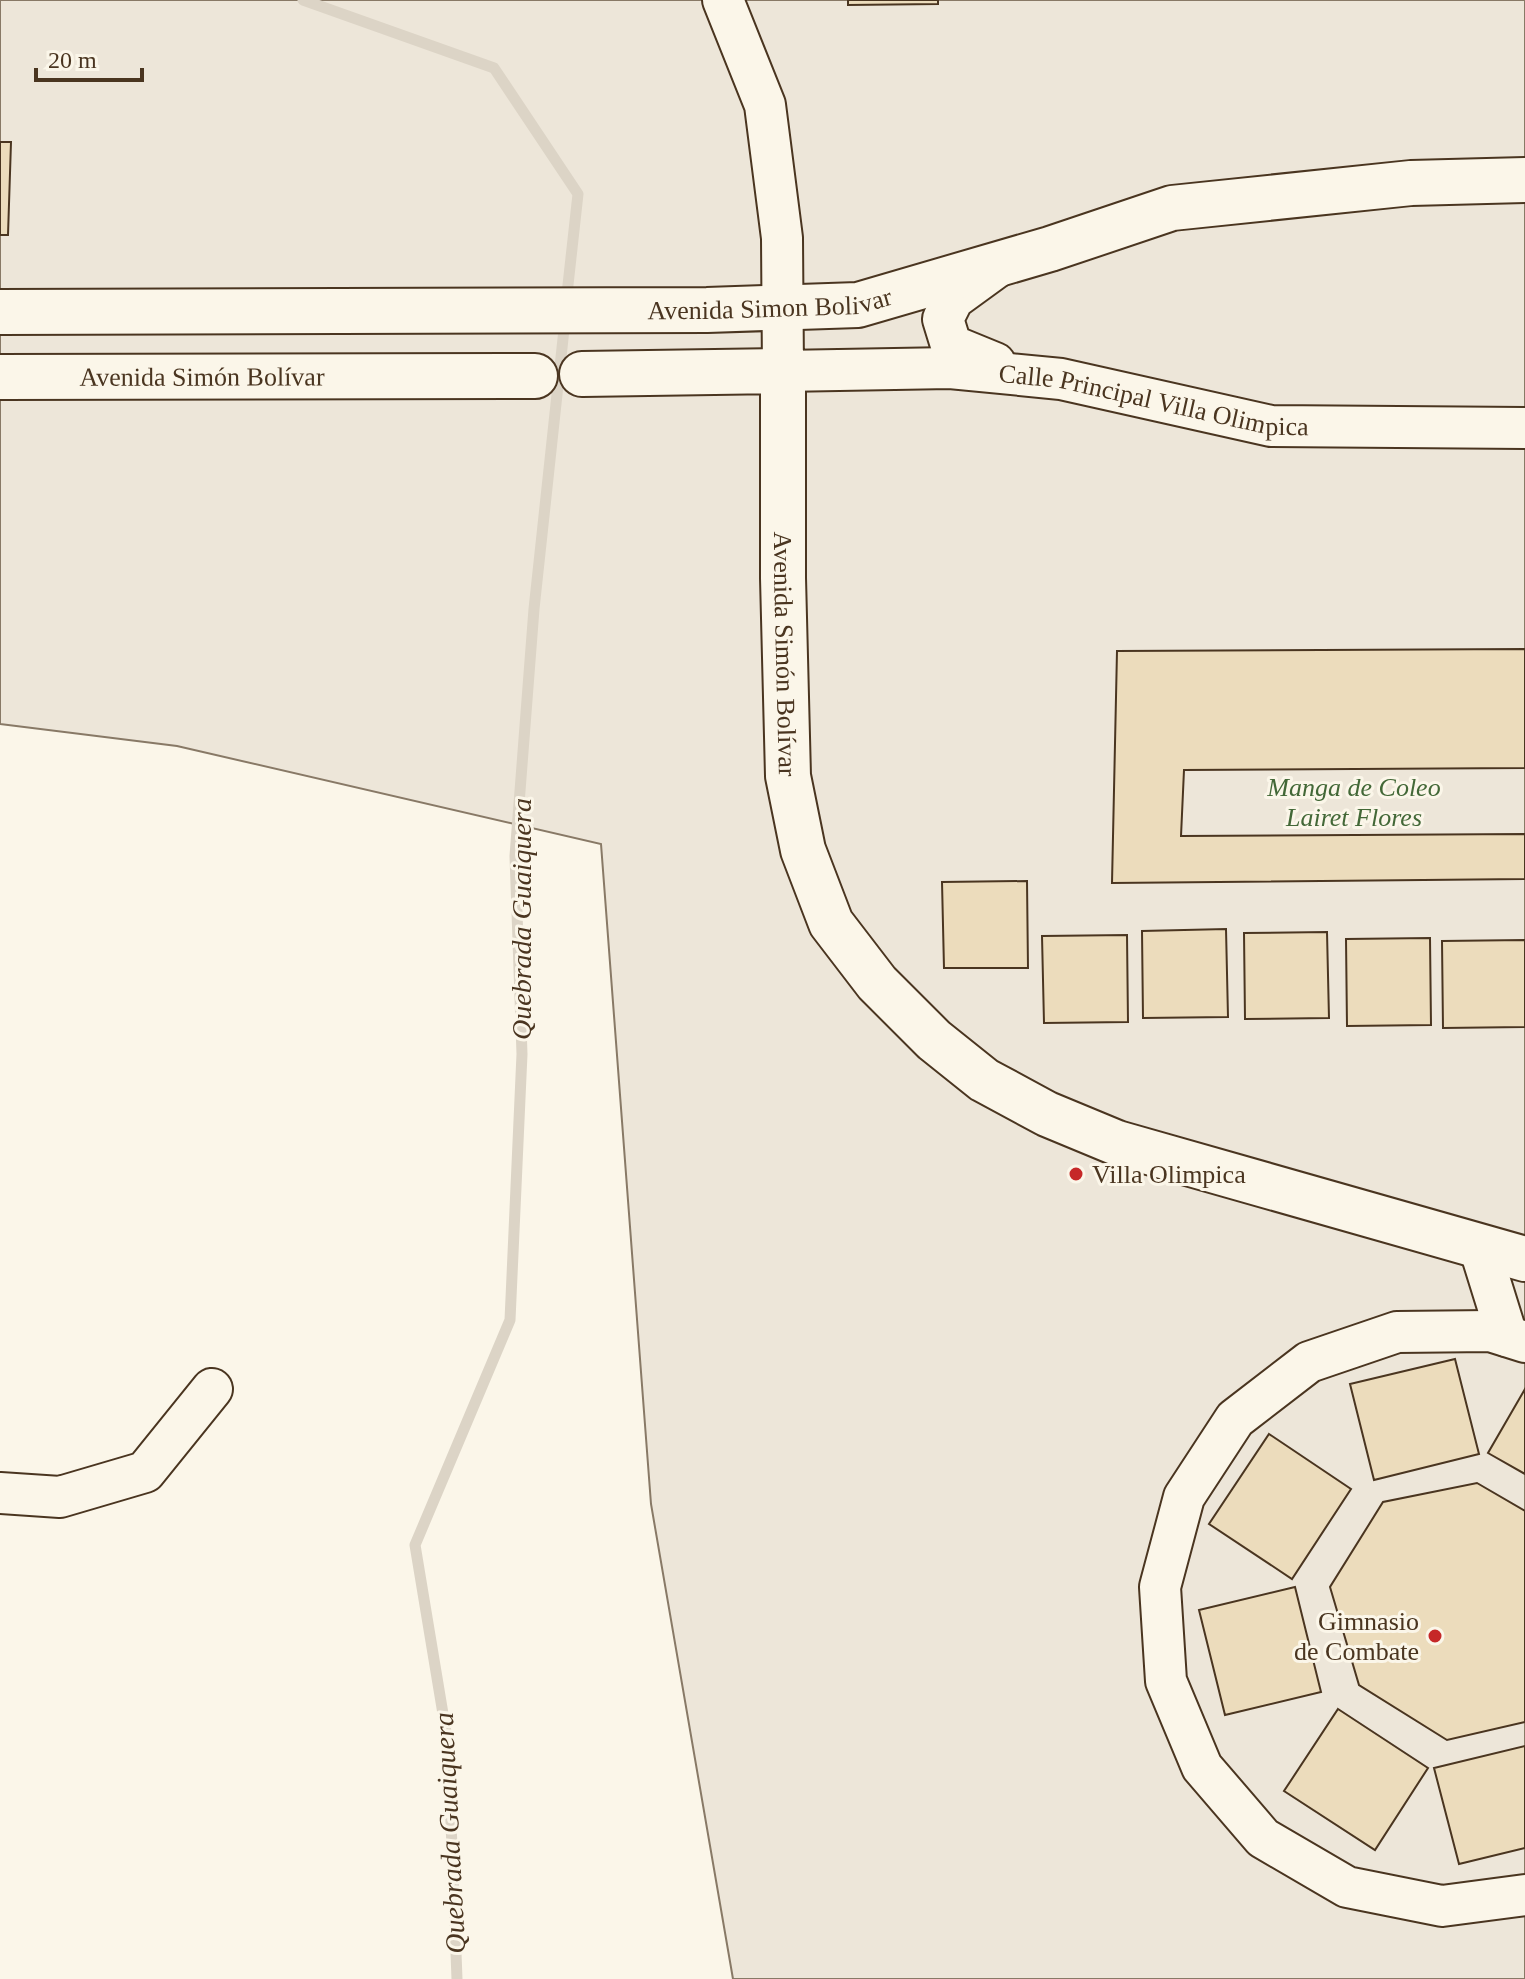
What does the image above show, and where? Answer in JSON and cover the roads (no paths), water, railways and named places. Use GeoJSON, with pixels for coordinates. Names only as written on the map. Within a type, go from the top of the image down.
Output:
{"type":"FeatureCollection","features":[{"type":"Feature","properties":{"kind":"main road","name":"Avenida Simon Bolivar"},"geometry":{"type":"LineString","coordinates":[[0,312],[783,309],[858,305],[1172,208],[1411,183],[1525,180]]}},
{"type":"Feature","properties":{"kind":"main road","name":"Avenida Simón Bolívar"},"geometry":{"type":"LineString","coordinates":[[582,374],[783,371],[783,578],[788,776],[803,850],[831,923],[877,983],[934,1040],[984,1080],[1047,1114],[1117,1143],[1525,1259]]}},
{"type":"Feature","properties":{"kind":"main road","name":"Avenida Simón Bolívar"},"geometry":{"type":"LineString","coordinates":[[0,377],[535,376]]}},
{"type":"Feature","properties":{"kind":"street"},"geometry":{"type":"LineString","coordinates":[[723,0],[765,105],[782,238],[783,371]]}},
{"type":"Feature","properties":{"kind":"street"},"geometry":{"type":"LineString","coordinates":[[1007,261],[974,281],[953,299],[943,319],[951,345],[997,364],[1061,379]]}},
{"type":"Feature","properties":{"kind":"street","name":"Calle Principal Villa Olimpica"},"geometry":{"type":"LineString","coordinates":[[783,371],[950,368],[1061,379],[1271,426],[1525,428]]}},
{"type":"Feature","properties":{"kind":"street","name":"Avenida Simón Bolívar"},"geometry":{"type":"LineString","coordinates":[[535,376],[582,374]]}},
{"type":"Feature","properties":{"kind":"street"},"geometry":{"type":"LineString","coordinates":[[1479,1246],[1516,1339]]}},
{"type":"Feature","properties":{"kind":"street"},"geometry":{"type":"LineString","coordinates":[[1516,1339],[1490,1331],[1397,1332],[1309,1362],[1235,1419],[1184,1497],[1160,1587],[1166,1681],[1202,1767],[1263,1838],[1347,1887],[1442,1906],[1525,1895]]}},
{"type":"Feature","properties":{"kind":"street"},"geometry":{"type":"LineString","coordinates":[[0,1493],[60,1497],[145,1472],[212,1389]]}},
{"type":"Feature","properties":{"kind":"waterway","name":"Quebrada Guaiquera"},"geometry":{"type":"LineString","coordinates":[[303,0],[494,68],[578,194],[566,303]]}},
{"type":"Feature","properties":{"kind":"waterway","name":"Quebrada Guaiquera"},"geometry":{"type":"LineString","coordinates":[[457,1979],[448,1744],[415,1545],[510,1320],[522,1054],[515,856],[534,609],[565,320]]}},
{"type":"Feature","properties":{"kind":"place","name":"Villa Olimpica"},"geometry":{"type":"Point","coordinates":[1076,1174]}},
{"type":"Feature","properties":{"kind":"place","name":"Gimnasio de Combate"},"geometry":{"type":"Point","coordinates":[1435,1636]}},
{"type":"Feature","properties":{"kind":"park label","name":"Manga de Coleo Lairet Flores"},"geometry":{"type":"Point","coordinates":[1354,802]}}]}
